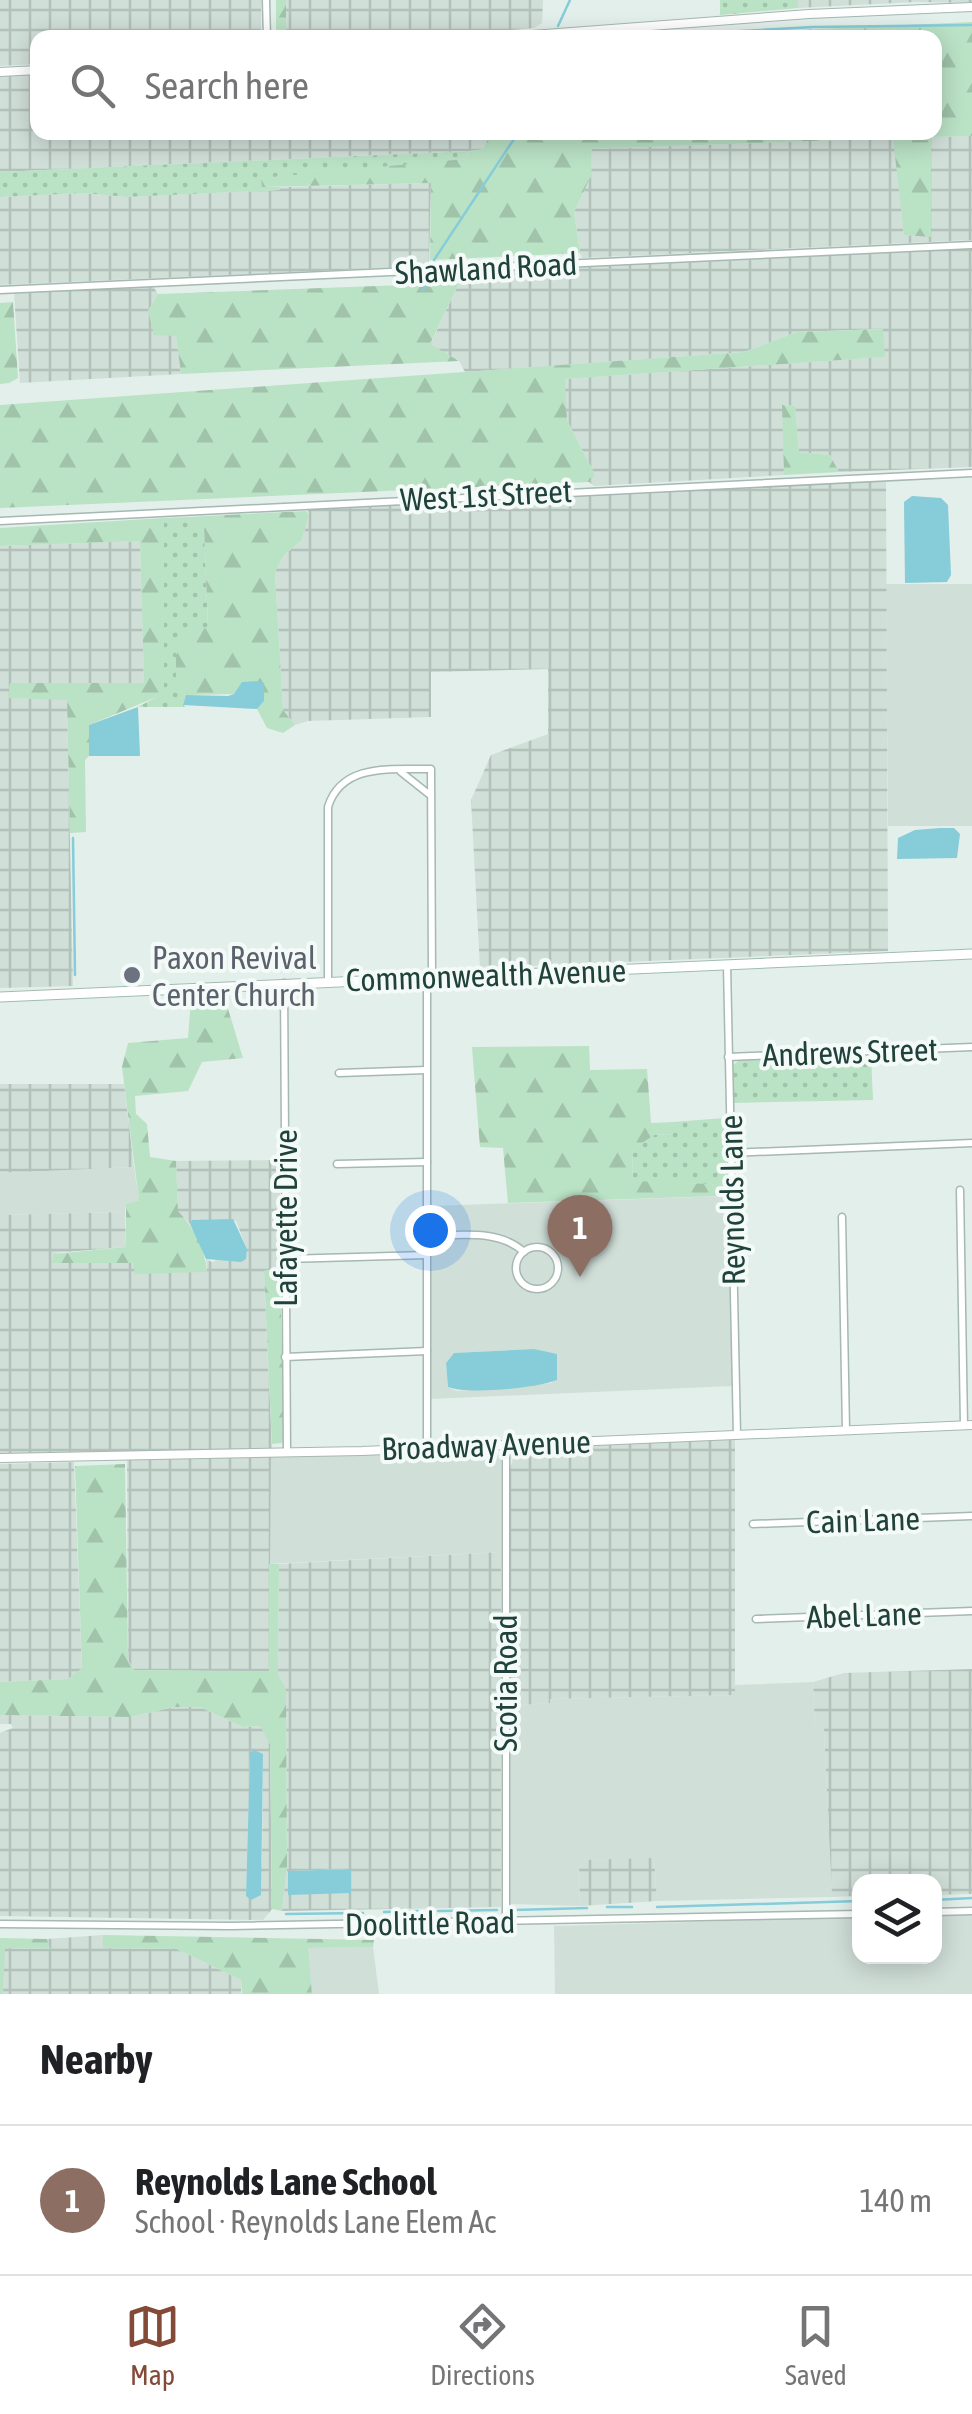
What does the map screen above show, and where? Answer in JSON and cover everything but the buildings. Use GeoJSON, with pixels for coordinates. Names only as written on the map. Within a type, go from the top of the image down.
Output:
{"type":"FeatureCollection","features":[{"type":"Feature","properties":{"kind":"main road","name":"Commonwealth Avenue"},"geometry":{"type":"LineString","coordinates":[[0,996],[972,954]]}},
{"type":"Feature","properties":{"kind":"street"},"geometry":{"type":"LineString","coordinates":[[266,0],[267,30]]}},
{"type":"Feature","properties":{"kind":"street"},"geometry":{"type":"LineString","coordinates":[[597,30],[972,7]]}},
{"type":"Feature","properties":{"kind":"street"},"geometry":{"type":"LineString","coordinates":[[0,72],[30,70]]}},
{"type":"Feature","properties":{"kind":"street","name":"Shawland Road"},"geometry":{"type":"LineString","coordinates":[[0,290],[972,245]]}},
{"type":"Feature","properties":{"kind":"street","name":"West 1st Street"},"geometry":{"type":"LineString","coordinates":[[0,521],[972,474]]}},
{"type":"Feature","properties":{"kind":"street"},"geometry":{"type":"LineString","coordinates":[[328,981],[327,822],[332,797],[354,775],[431,769],[426,1070],[427,1448]]}},
{"type":"Feature","properties":{"kind":"street"},"geometry":{"type":"LineString","coordinates":[[399,770],[414,778],[431,796]]}},
{"type":"Feature","properties":{"kind":"street","name":"Reynolds Lane"},"geometry":{"type":"LineString","coordinates":[[727,965],[736,1434]]}},
{"type":"Feature","properties":{"kind":"street","name":"Lafayette Drive"},"geometry":{"type":"LineString","coordinates":[[284,983],[286,1452]]}},
{"type":"Feature","properties":{"kind":"street","name":"Andrews Street"},"geometry":{"type":"LineString","coordinates":[[728,1057],[972,1048]]}},
{"type":"Feature","properties":{"kind":"street"},"geometry":{"type":"LineString","coordinates":[[339,1073],[426,1070]]}},
{"type":"Feature","properties":{"kind":"street"},"geometry":{"type":"LineString","coordinates":[[730,1153],[972,1143]]}},
{"type":"Feature","properties":{"kind":"street"},"geometry":{"type":"LineString","coordinates":[[336,1164],[427,1162]]}},
{"type":"Feature","properties":{"kind":"street"},"geometry":{"type":"LineString","coordinates":[[960,1190],[968,1425]]}},
{"type":"Feature","properties":{"kind":"street"},"geometry":{"type":"LineString","coordinates":[[842,1217],[846,1430]]}},
{"type":"Feature","properties":{"kind":"street"},"geometry":{"type":"LineString","coordinates":[[427,1236],[474,1235],[510,1240],[524,1252]]}},
{"type":"Feature","properties":{"kind":"street"},"geometry":{"type":"LineString","coordinates":[[543,1248],[555,1256],[556,1277],[547,1288],[527,1287],[518,1278],[516,1264],[524,1252],[543,1248]]}},
{"type":"Feature","properties":{"kind":"street"},"geometry":{"type":"LineString","coordinates":[[284,1259],[427,1254]]}},
{"type":"Feature","properties":{"kind":"street"},"geometry":{"type":"LineString","coordinates":[[285,1357],[428,1351]]}},
{"type":"Feature","properties":{"kind":"street","name":"Broadway Avenue"},"geometry":{"type":"LineString","coordinates":[[0,1458],[427,1448],[968,1425]]}},
{"type":"Feature","properties":{"kind":"street","name":"Scotia Road"},"geometry":{"type":"LineString","coordinates":[[506,1444],[506,1922]]}},
{"type":"Feature","properties":{"kind":"street","name":"Cain Lane"},"geometry":{"type":"LineString","coordinates":[[754,1524],[972,1516]]}},
{"type":"Feature","properties":{"kind":"street","name":"Abel Lane"},"geometry":{"type":"LineString","coordinates":[[756,1619],[972,1610]]}},
{"type":"Feature","properties":{"kind":"street"},"geometry":{"type":"LineString","coordinates":[[942,1912],[972,1910]]}},
{"type":"Feature","properties":{"kind":"street","name":"Doolittle Road"},"geometry":{"type":"LineString","coordinates":[[0,1924],[231,1926],[852,1914]]}},
{"type":"Feature","properties":{"kind":"shaded area"},"geometry":{"type":"Polygon","coordinates":[[[0,0],[261,0],[261,30],[30,30],[30,64],[0,66],[0,0]]]}},
{"type":"Feature","properties":{"kind":"shaded area"},"geometry":{"type":"Polygon","coordinates":[[[286,0],[543,0],[542,23],[534,28],[286,30],[286,0]]]}},
{"type":"Feature","properties":{"kind":"shaded area"},"geometry":{"type":"Polygon","coordinates":[[[798,0],[972,0],[972,3],[798,8],[798,0]]]}},
{"type":"Feature","properties":{"kind":"shaded area"},"geometry":{"type":"Polygon","coordinates":[[[30,72],[30,140],[487,140],[481,150],[469,151],[0,172],[0,74],[30,72]]]}},
{"type":"Feature","properties":{"kind":"shaded area"},"geometry":{"type":"Polygon","coordinates":[[[972,136],[972,240],[582,258],[580,253],[574,212],[591,176],[592,149],[894,140],[904,235],[931,236],[930,140],[942,140],[942,137],[972,136]]]}},
{"type":"Feature","properties":{"kind":"shaded area"},"geometry":{"type":"Polygon","coordinates":[[[431,183],[429,266],[0,285],[0,197],[83,193],[127,197],[431,183]]]}},
{"type":"Feature","properties":{"kind":"shaded area"},"geometry":{"type":"Polygon","coordinates":[[[972,249],[972,467],[839,472],[830,455],[799,452],[795,406],[783,405],[784,475],[594,486],[589,482],[595,475],[567,420],[564,379],[884,357],[882,329],[797,332],[744,352],[465,372],[459,361],[430,345],[460,273],[972,249]]]}},
{"type":"Feature","properties":{"kind":"shaded area"},"geometry":{"type":"Polygon","coordinates":[[[153,286],[158,294],[148,311],[176,336],[181,374],[20,383],[14,293],[153,286]]]}},
{"type":"Feature","properties":{"kind":"shaded area"},"geometry":{"type":"Polygon","coordinates":[[[886,481],[888,951],[480,968],[471,800],[491,755],[548,734],[548,669],[431,672],[431,717],[308,721],[295,725],[283,710],[275,572],[284,555],[302,540],[307,509],[886,481]]]}},
{"type":"Feature","properties":{"kind":"shaded area"},"geometry":{"type":"Polygon","coordinates":[[[140,541],[144,684],[10,684],[9,698],[67,699],[73,986],[0,988],[0,546],[140,541]]]}},
{"type":"Feature","properties":{"kind":"shaded area"},"geometry":{"type":"Polygon","coordinates":[[[886,584],[972,584],[972,826],[888,826],[886,584]]]}},
{"type":"Feature","properties":{"kind":"shaded area"},"geometry":{"type":"Polygon","coordinates":[[[0,1084],[124,1084],[134,1167],[0,1173],[0,1084]]]}},
{"type":"Feature","properties":{"kind":"shaded area"},"geometry":{"type":"Polygon","coordinates":[[[280,1160],[280,1268],[264,1271],[272,1449],[0,1455],[0,1215],[125,1212],[126,1247],[54,1253],[134,1263],[135,1273],[207,1271],[206,1259],[212,1262],[247,1249],[236,1221],[193,1220],[190,1224],[178,1211],[176,1161],[280,1160]]]}},
{"type":"Feature","properties":{"kind":"shaded area"},"geometry":{"type":"Polygon","coordinates":[[[134,1167],[139,1200],[126,1204],[125,1212],[0,1215],[0,1173],[134,1167]]]}},
{"type":"Feature","properties":{"kind":"shaded area"},"geometry":{"type":"Polygon","coordinates":[[[728,1196],[732,1386],[430,1399],[430,1206],[728,1196]],[[534,1349],[454,1353],[446,1363],[448,1387],[457,1391],[552,1383],[534,1349]]]}},
{"type":"Feature","properties":{"kind":"shaded area"},"geometry":{"type":"Polygon","coordinates":[[[735,1438],[735,1695],[550,1699],[550,1703],[509,1706],[510,1470],[515,1451],[527,1447],[735,1438]]]}},
{"type":"Feature","properties":{"kind":"shaded area"},"geometry":{"type":"Polygon","coordinates":[[[489,1449],[501,1456],[501,1552],[269,1564],[271,1456],[489,1449]]]}},
{"type":"Feature","properties":{"kind":"shaded area"},"geometry":{"type":"Polygon","coordinates":[[[271,1456],[269,1672],[134,1670],[128,1660],[127,1460],[271,1456]]]}},
{"type":"Feature","properties":{"kind":"shaded area"},"geometry":{"type":"Polygon","coordinates":[[[74,1462],[82,1669],[68,1679],[0,1682],[0,1464],[74,1462]]]}},
{"type":"Feature","properties":{"kind":"shaded area"},"geometry":{"type":"Polygon","coordinates":[[[501,1552],[501,1907],[282,1911],[287,1866],[286,1688],[278,1674],[279,1564],[501,1552]],[[350,1869],[289,1871],[288,1895],[350,1869]]]}},
{"type":"Feature","properties":{"kind":"shaded area"},"geometry":{"type":"Polygon","coordinates":[[[972,1669],[972,1894],[942,1895],[942,1874],[852,1874],[852,1896],[832,1897],[824,1728],[815,1728],[813,1682],[844,1673],[972,1669]]]}},
{"type":"Feature","properties":{"kind":"shaded area"},"geometry":{"type":"Polygon","coordinates":[[[813,1682],[815,1728],[824,1728],[832,1897],[657,1901],[654,1859],[579,1860],[580,1906],[510,1904],[509,1706],[549,1703],[550,1699],[735,1695],[735,1685],[813,1682]]]}},
{"type":"Feature","properties":{"kind":"shaded area"},"geometry":{"type":"Polygon","coordinates":[[[174,1707],[200,1707],[243,1727],[261,1726],[270,1744],[272,1909],[263,1920],[0,1916],[0,1733],[13,1728],[11,1724],[0,1724],[0,1715],[130,1717],[174,1707]],[[250,1754],[246,1896],[260,1875],[262,1862],[263,1754],[250,1754]]]}},
{"type":"Feature","properties":{"kind":"shaded area"},"geometry":{"type":"Polygon","coordinates":[[[654,1858],[657,1901],[580,1906],[579,1860],[654,1858]]]}},
{"type":"Feature","properties":{"kind":"shaded area"},"geometry":{"type":"Polygon","coordinates":[[[972,1914],[972,1994],[555,1994],[554,1926],[852,1917],[852,1964],[942,1964],[942,1915],[972,1914]]]}},
{"type":"Feature","properties":{"kind":"shaded area"},"geometry":{"type":"Polygon","coordinates":[[[103,1935],[103,1948],[177,1949],[241,1980],[241,1994],[3,1994],[4,1948],[49,1949],[47,1939],[103,1935]]]}},
{"type":"Feature","properties":{"kind":"shaded area"},"geometry":{"type":"Polygon","coordinates":[[[373,1947],[379,1994],[312,1994],[307,1948],[373,1947]]]}},
{"type":"Feature","properties":{"kind":"green space"},"geometry":{"type":"Polygon","coordinates":[[[276,0],[286,0],[286,30],[276,30],[276,0]]]}},
{"type":"Feature","properties":{"kind":"green space"},"geometry":{"type":"Polygon","coordinates":[[[720,0],[798,0],[798,8],[720,15],[720,0]]]}},
{"type":"Feature","properties":{"kind":"green space"},"geometry":{"type":"Polygon","coordinates":[[[972,22],[972,136],[942,137],[942,30],[794,30],[972,22]]]}},
{"type":"Feature","properties":{"kind":"green space"},"geometry":{"type":"Polygon","coordinates":[[[488,140],[838,140],[592,149],[591,176],[574,212],[580,253],[430,260],[431,183],[262,187],[261,178],[465,159],[469,151],[482,149],[488,140]]]}},
{"type":"Feature","properties":{"kind":"green space"},"geometry":{"type":"Polygon","coordinates":[[[893,140],[931,140],[931,237],[904,235],[893,140]]]}},
{"type":"Feature","properties":{"kind":"green space"},"geometry":{"type":"Polygon","coordinates":[[[469,151],[465,159],[262,187],[280,190],[127,197],[83,193],[0,197],[0,172],[469,151]]]}},
{"type":"Feature","properties":{"kind":"green space"},"geometry":{"type":"Polygon","coordinates":[[[459,283],[430,344],[459,361],[181,374],[176,336],[154,335],[148,311],[158,294],[459,283]]]}},
{"type":"Feature","properties":{"kind":"green space"},"geometry":{"type":"Polygon","coordinates":[[[13,302],[18,378],[0,384],[0,303],[13,302]]]}},
{"type":"Feature","properties":{"kind":"green space"},"geometry":{"type":"Polygon","coordinates":[[[883,329],[885,357],[565,379],[567,420],[595,475],[589,482],[0,508],[0,405],[744,352],[797,332],[883,329]]]}},
{"type":"Feature","properties":{"kind":"green space"},"geometry":{"type":"Polygon","coordinates":[[[782,405],[795,406],[799,452],[830,455],[839,472],[784,475],[782,405]]]}},
{"type":"Feature","properties":{"kind":"green space"},"geometry":{"type":"Polygon","coordinates":[[[306,511],[309,514],[302,540],[284,555],[275,572],[283,710],[295,725],[283,733],[267,728],[257,709],[264,701],[234,694],[186,695],[176,690],[176,642],[190,630],[208,627],[204,527],[187,522],[187,517],[306,511]]]}},
{"type":"Feature","properties":{"kind":"green space"},"geometry":{"type":"Polygon","coordinates":[[[187,517],[187,522],[204,526],[208,628],[176,689],[186,695],[185,707],[138,707],[164,693],[164,518],[187,517]]]}},
{"type":"Feature","properties":{"kind":"green space"},"geometry":{"type":"Polygon","coordinates":[[[164,518],[164,694],[89,725],[89,756],[85,760],[86,832],[70,833],[67,700],[8,698],[10,683],[144,683],[140,541],[0,546],[0,528],[164,518]]]}},
{"type":"Feature","properties":{"kind":"green space"},"geometry":{"type":"Polygon","coordinates":[[[191,999],[225,999],[243,1058],[202,1062],[188,1091],[135,1096],[136,1114],[147,1124],[150,1157],[176,1161],[178,1211],[198,1239],[207,1272],[135,1274],[133,1263],[52,1263],[54,1254],[126,1247],[126,1204],[139,1200],[122,1067],[128,1043],[188,1038],[191,999]]]}},
{"type":"Feature","properties":{"kind":"green space"},"geometry":{"type":"Polygon","coordinates":[[[589,1046],[590,1070],[647,1069],[651,1123],[673,1122],[673,1134],[654,1135],[632,1150],[633,1181],[712,1184],[720,1196],[508,1203],[503,1148],[480,1147],[472,1047],[589,1046]]]}},
{"type":"Feature","properties":{"kind":"green space"},"geometry":{"type":"Polygon","coordinates":[[[871,1056],[873,1100],[732,1103],[731,1066],[740,1060],[871,1056]]]}},
{"type":"Feature","properties":{"kind":"green space"},"geometry":{"type":"Polygon","coordinates":[[[725,1118],[728,1196],[720,1196],[712,1184],[633,1182],[632,1150],[654,1135],[673,1134],[673,1122],[725,1118]]]}},
{"type":"Feature","properties":{"kind":"green space"},"geometry":{"type":"Polygon","coordinates":[[[280,1268],[284,1438],[282,1443],[272,1444],[264,1271],[280,1268]]]}},
{"type":"Feature","properties":{"kind":"green space"},"geometry":{"type":"Polygon","coordinates":[[[125,1464],[128,1660],[134,1670],[269,1671],[269,1564],[279,1564],[278,1674],[286,1688],[287,1866],[282,1911],[272,1909],[270,1744],[260,1726],[243,1727],[200,1707],[174,1707],[130,1717],[0,1715],[0,1682],[68,1679],[82,1668],[75,1466],[125,1464]]]}},
{"type":"Feature","properties":{"kind":"green space"},"geometry":{"type":"Polygon","coordinates":[[[103,1935],[374,1940],[373,1947],[308,1948],[312,1994],[242,1994],[241,1980],[177,1949],[103,1948],[103,1935]]]}},
{"type":"Feature","properties":{"kind":"green space"},"geometry":{"type":"Polygon","coordinates":[[[0,1938],[47,1939],[50,1949],[5,1948],[3,1994],[0,1994],[0,1938]]]}},
{"type":"Feature","properties":{"kind":"water"},"geometry":{"type":"Polygon","coordinates":[[[912,496],[941,498],[948,505],[951,575],[947,582],[905,583],[904,502],[912,496]]]}},
{"type":"Feature","properties":{"kind":"water"},"geometry":{"type":"Polygon","coordinates":[[[242,682],[264,683],[264,701],[257,709],[183,705],[186,695],[228,696],[242,682]]]}},
{"type":"Feature","properties":{"kind":"water"},"geometry":{"type":"Polygon","coordinates":[[[138,707],[140,756],[89,756],[89,725],[138,707]]]}},
{"type":"Feature","properties":{"kind":"water"},"geometry":{"type":"Polygon","coordinates":[[[954,828],[960,834],[957,858],[897,859],[898,838],[915,830],[954,828]]]}},
{"type":"Feature","properties":{"kind":"water"},"geometry":{"type":"Polygon","coordinates":[[[233,1219],[247,1249],[246,1259],[206,1259],[190,1224],[192,1220],[233,1219]]]}},
{"type":"Feature","properties":{"kind":"water"},"geometry":{"type":"Polygon","coordinates":[[[534,1349],[557,1354],[557,1380],[502,1390],[448,1387],[446,1363],[454,1353],[534,1349]]]}},
{"type":"Feature","properties":{"kind":"water"},"geometry":{"type":"Polygon","coordinates":[[[254,1750],[263,1754],[261,1895],[251,1900],[246,1896],[250,1753],[254,1750]]]}},
{"type":"Feature","properties":{"kind":"water"},"geometry":{"type":"Polygon","coordinates":[[[351,1869],[351,1893],[288,1895],[288,1871],[351,1869]]]}},
{"type":"Feature","properties":{"kind":"waterway"},"geometry":{"type":"LineString","coordinates":[[558,26],[570,0]]}},
{"type":"Feature","properties":{"kind":"waterway"},"geometry":{"type":"LineString","coordinates":[[760,30],[972,25]]}},
{"type":"Feature","properties":{"kind":"waterway"},"geometry":{"type":"LineString","coordinates":[[434,260],[513,140]]}},
{"type":"Feature","properties":{"kind":"waterway"},"geometry":{"type":"LineString","coordinates":[[422,291],[426,285]]}},
{"type":"Feature","properties":{"kind":"waterway"},"geometry":{"type":"LineString","coordinates":[[73,838],[75,975]]}},
{"type":"Feature","properties":{"kind":"waterway"},"geometry":{"type":"LineString","coordinates":[[942,1900],[972,1898]]}},
{"type":"Feature","properties":{"kind":"waterway"},"geometry":{"type":"LineString","coordinates":[[657,1907],[852,1901]]}},
{"type":"Feature","properties":{"kind":"waterway"},"geometry":{"type":"LineString","coordinates":[[607,1907],[632,1907]]}},
{"type":"Feature","properties":{"kind":"waterway"},"geometry":{"type":"LineString","coordinates":[[514,1910],[587,1908]]}},
{"type":"Feature","properties":{"kind":"waterway"},"geometry":{"type":"LineString","coordinates":[[438,1911],[497,1910]]}},
{"type":"Feature","properties":{"kind":"waterway"},"geometry":{"type":"LineString","coordinates":[[384,1912],[418,1911]]}},
{"type":"Feature","properties":{"kind":"waterway"},"geometry":{"type":"LineString","coordinates":[[286,1914],[363,1913]]}},
{"type":"Feature","properties":{"kind":"place","name":"Paxon Revival Center Church"},"geometry":{"type":"Point","coordinates":[132,975]}},
{"type":"Feature","properties":{"kind":"place","name":"Reynolds Lane School"},"geometry":{"type":"Point","coordinates":[580,1277]}}]}
